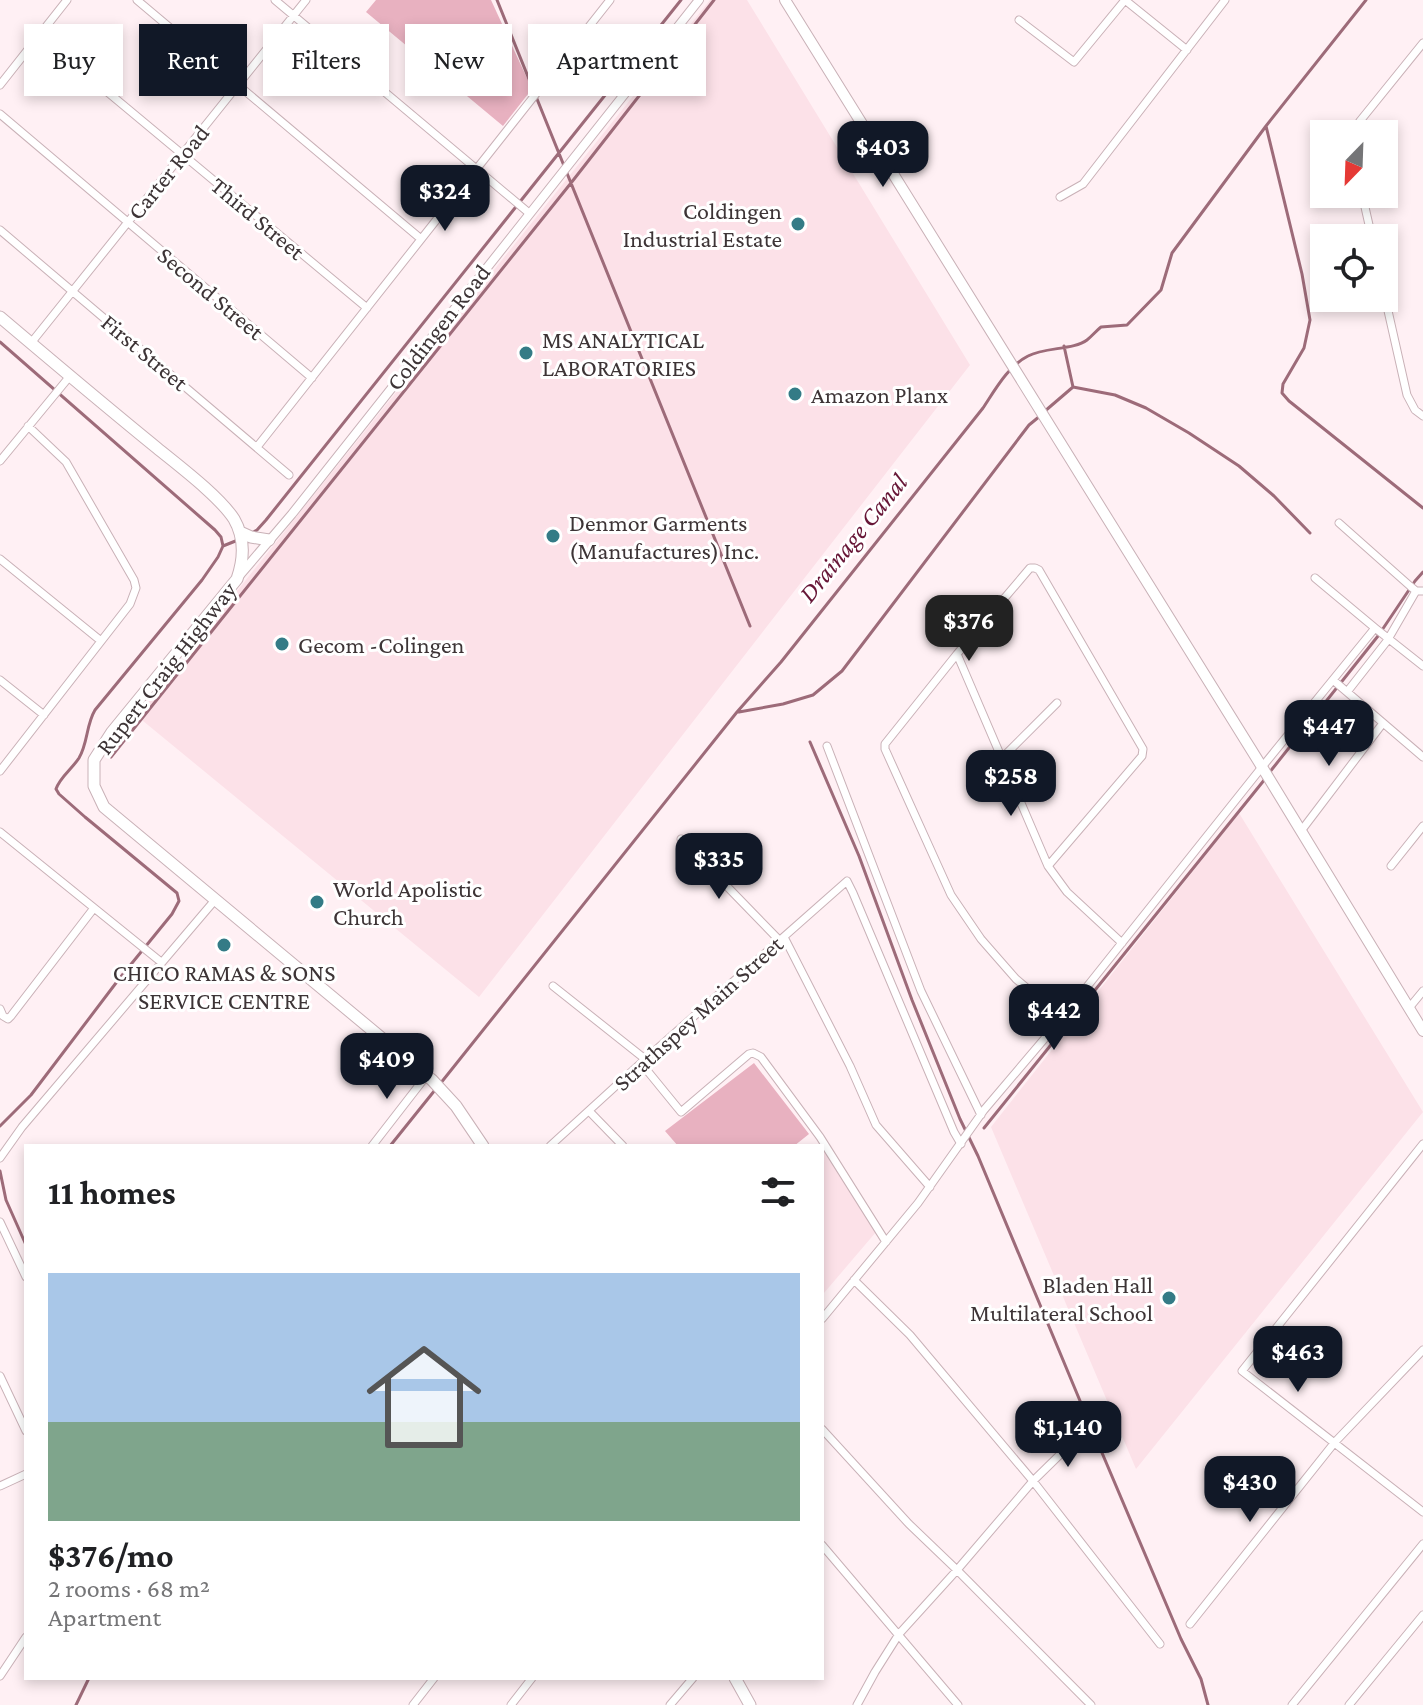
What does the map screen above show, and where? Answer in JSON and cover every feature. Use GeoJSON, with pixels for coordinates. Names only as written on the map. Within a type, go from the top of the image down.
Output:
{"type":"FeatureCollection","features":[{"type":"Feature","properties":{"kind":"main road"},"geometry":{"type":"LineString","coordinates":[[785,0],[1423,1031]]}},
{"type":"Feature","properties":{"kind":"main road"},"geometry":{"type":"LineString","coordinates":[[0,317],[195,480],[228,511],[240,532],[269,540]]}},
{"type":"Feature","properties":{"kind":"main road","name":"Rupert Craig Highway"},"geometry":{"type":"LineString","coordinates":[[240,532],[242,554],[237,579],[112,732],[94,760],[94,786],[104,807],[430,1078],[448,1095],[482,1144]]}},
{"type":"Feature","properties":{"kind":"main road"},"geometry":{"type":"LineString","coordinates":[[736,1680],[750,1705]]}},
{"type":"Feature","properties":{"kind":"street"},"geometry":{"type":"LineString","coordinates":[[48,24],[67,0]]}},
{"type":"Feature","properties":{"kind":"street"},"geometry":{"type":"LineString","coordinates":[[137,0],[165,24]]}},
{"type":"Feature","properties":{"kind":"street"},"geometry":{"type":"LineString","coordinates":[[275,0],[524,208]]}},
{"type":"Feature","properties":{"kind":"street","name":"Carter Road"},"geometry":{"type":"LineString","coordinates":[[247,73],[306,0]]}},
{"type":"Feature","properties":{"kind":"street"},"geometry":{"type":"LineString","coordinates":[[257,447],[610,0]]}},
{"type":"Feature","properties":{"kind":"street","name":"Coldingen Road"},"geometry":{"type":"LineString","coordinates":[[237,579],[524,208],[699,0]]}},
{"type":"Feature","properties":{"kind":"street"},"geometry":{"type":"LineString","coordinates":[[1019,20],[1074,62],[1125,0],[1187,50]]}},
{"type":"Feature","properties":{"kind":"street"},"geometry":{"type":"LineString","coordinates":[[1060,197],[1083,184],[1225,0]]}},
{"type":"Feature","properties":{"kind":"street"},"geometry":{"type":"LineString","coordinates":[[1361,120],[1422,47]]}},
{"type":"Feature","properties":{"kind":"street"},"geometry":{"type":"LineString","coordinates":[[0,85],[24,54]]}},
{"type":"Feature","properties":{"kind":"street"},"geometry":{"type":"LineString","coordinates":[[247,93],[421,239]]}},
{"type":"Feature","properties":{"kind":"street","name":"Third Street"},"geometry":{"type":"LineString","coordinates":[[112,96],[367,308]]}},
{"type":"Feature","properties":{"kind":"street","name":"Carter Road"},"geometry":{"type":"LineString","coordinates":[[31,343],[228,96]]}},
{"type":"Feature","properties":{"kind":"street","name":"Second Street"},"geometry":{"type":"LineString","coordinates":[[0,114],[312,378]]}},
{"type":"Feature","properties":{"kind":"street","name":"First Street"},"geometry":{"type":"LineString","coordinates":[[0,230],[289,475]]}},
{"type":"Feature","properties":{"kind":"street"},"geometry":{"type":"LineString","coordinates":[[1388,312],[1407,395],[1415,410],[1423,416]]}},
{"type":"Feature","properties":{"kind":"street"},"geometry":{"type":"LineString","coordinates":[[0,461],[70,376]]}},
{"type":"Feature","properties":{"kind":"street"},"geometry":{"type":"LineString","coordinates":[[0,771],[134,597],[136,588],[66,462],[28,426]]}},
{"type":"Feature","properties":{"kind":"street"},"geometry":{"type":"LineString","coordinates":[[1339,523],[1420,591],[1389,639],[1347,692]]}},
{"type":"Feature","properties":{"kind":"street"},"geometry":{"type":"LineString","coordinates":[[0,559],[101,641]]}},
{"type":"Feature","properties":{"kind":"street"},"geometry":{"type":"LineString","coordinates":[[1048,866],[1142,756],[1143,749],[1039,570],[1030,568],[957,654],[885,744],[885,749],[951,895],[981,939],[1016,979],[1062,1018]]}},
{"type":"Feature","properties":{"kind":"street"},"geometry":{"type":"LineString","coordinates":[[1315,578],[1423,666]]}},
{"type":"Feature","properties":{"kind":"street"},"geometry":{"type":"LineString","coordinates":[[824,1317],[930,1187],[981,1115],[1375,628]]}},
{"type":"Feature","properties":{"kind":"street"},"geometry":{"type":"LineString","coordinates":[[957,654],[1048,866],[1067,892],[1122,943]]}},
{"type":"Feature","properties":{"kind":"street"},"geometry":{"type":"LineString","coordinates":[[0,680],[44,715]]}},
{"type":"Feature","properties":{"kind":"street"},"geometry":{"type":"LineString","coordinates":[[1333,680],[1423,757]]}},
{"type":"Feature","properties":{"kind":"street"},"geometry":{"type":"LineString","coordinates":[[1002,758],[1057,703]]}},
{"type":"Feature","properties":{"kind":"street"},"geometry":{"type":"LineString","coordinates":[[1301,831],[1383,723]]}},
{"type":"Feature","properties":{"kind":"street"},"geometry":{"type":"LineString","coordinates":[[827,746],[921,991],[981,1115]]}},
{"type":"Feature","properties":{"kind":"street"},"geometry":{"type":"LineString","coordinates":[[1391,866],[1423,826]]}},
{"type":"Feature","properties":{"kind":"street"},"geometry":{"type":"LineString","coordinates":[[0,832],[161,962]]}},
{"type":"Feature","properties":{"kind":"street"},"geometry":{"type":"LineString","coordinates":[[681,839],[782,939],[850,1066],[876,1125],[930,1187]]}},
{"type":"Feature","properties":{"kind":"street","name":"Strathspey Main Street"},"geometry":{"type":"LineString","coordinates":[[552,1144],[847,881],[961,1144]]}},
{"type":"Feature","properties":{"kind":"street"},"geometry":{"type":"LineString","coordinates":[[0,1158],[22,1127],[215,900]]}},
{"type":"Feature","properties":{"kind":"street"},"geometry":{"type":"LineString","coordinates":[[0,1009],[3,1016],[8,1019],[11,1016],[94,908]]}},
{"type":"Feature","properties":{"kind":"street"},"geometry":{"type":"LineString","coordinates":[[553,986],[643,1061],[681,1112],[749,1054],[761,1057],[820,1137],[886,1242]]}},
{"type":"Feature","properties":{"kind":"street"},"geometry":{"type":"LineString","coordinates":[[1409,1008],[1423,991]]}},
{"type":"Feature","properties":{"kind":"street"},"geometry":{"type":"LineString","coordinates":[[374,1144],[430,1078]]}},
{"type":"Feature","properties":{"kind":"street"},"geometry":{"type":"LineString","coordinates":[[589,1111],[621,1144]]}},
{"type":"Feature","properties":{"kind":"street"},"geometry":{"type":"LineString","coordinates":[[1423,1144],[1242,1371],[1423,1512]]}},
{"type":"Feature","properties":{"kind":"street"},"geometry":{"type":"LineString","coordinates":[[0,1222],[24,1273]]}},
{"type":"Feature","properties":{"kind":"street"},"geometry":{"type":"LineString","coordinates":[[854,1280],[910,1335],[1033,1481],[1160,1644]]}},
{"type":"Feature","properties":{"kind":"street"},"geometry":{"type":"LineString","coordinates":[[1190,1624],[1335,1442],[1423,1350]]}},
{"type":"Feature","properties":{"kind":"street"},"geometry":{"type":"LineString","coordinates":[[0,1378],[24,1427]]}},
{"type":"Feature","properties":{"kind":"street"},"geometry":{"type":"LineString","coordinates":[[824,1431],[909,1524],[1091,1705]]}},
{"type":"Feature","properties":{"kind":"street"},"geometry":{"type":"LineString","coordinates":[[857,1705],[899,1634],[1033,1481],[1081,1434]]}},
{"type":"Feature","properties":{"kind":"street"},"geometry":{"type":"LineString","coordinates":[[0,1486],[24,1475]]}},
{"type":"Feature","properties":{"kind":"street"},"geometry":{"type":"LineString","coordinates":[[1292,1705],[1423,1544]]}},
{"type":"Feature","properties":{"kind":"street"},"geometry":{"type":"LineString","coordinates":[[824,1547],[958,1705]]}},
{"type":"Feature","properties":{"kind":"street"},"geometry":{"type":"LineString","coordinates":[[1349,1705],[1423,1615]]}},
{"type":"Feature","properties":{"kind":"street"},"geometry":{"type":"LineString","coordinates":[[0,1676],[24,1640]]}},
{"type":"Feature","properties":{"kind":"street"},"geometry":{"type":"LineString","coordinates":[[413,1705],[432,1680]]}},
{"type":"Feature","properties":{"kind":"street"},"geometry":{"type":"LineString","coordinates":[[511,1705],[530,1680]]}},
{"type":"Feature","properties":{"kind":"street"},"geometry":{"type":"LineString","coordinates":[[670,1705],[691,1680]]}},
{"type":"Feature","properties":{"kind":"shaded area"},"geometry":{"type":"Polygon","coordinates":[[[376,0],[491,0],[502,24],[405,24],[405,44],[389,31],[389,24],[380,24],[366,12],[376,0]]]}},
{"type":"Feature","properties":{"kind":"shaded area"},"geometry":{"type":"Polygon","coordinates":[[[710,0],[747,0],[970,365],[479,997],[137,716],[633,96],[706,96],[706,24],[691,24],[710,0]]]}},
{"type":"Feature","properties":{"kind":"shaded area"},"geometry":{"type":"Polygon","coordinates":[[[512,46],[528,80],[528,94],[503,126],[467,96],[512,96],[512,46]]]}},
{"type":"Feature","properties":{"kind":"shaded area","name":"Bladen Hall Multilateral School"},"geometry":{"type":"Polygon","coordinates":[[[1239,813],[1423,1112],[1136,1469],[991,1127],[1239,813]]]}},
{"type":"Feature","properties":{"kind":"shaded area"},"geometry":{"type":"Polygon","coordinates":[[[754,1063],[809,1134],[796,1144],[676,1144],[665,1131],[754,1063]]]}},
{"type":"Feature","properties":{"kind":"shaded area"},"geometry":{"type":"Polygon","coordinates":[[[824,1151],[876,1232],[824,1293],[824,1151]]]}},
{"type":"Feature","properties":{"kind":"waterway"},"geometry":{"type":"LineString","coordinates":[[497,0],[750,626]]}},
{"type":"Feature","properties":{"kind":"waterway"},"geometry":{"type":"LineString","coordinates":[[252,533],[266,520],[681,0]]}},
{"type":"Feature","properties":{"kind":"waterway"},"geometry":{"type":"LineString","coordinates":[[111,757],[714,0]]}},
{"type":"Feature","properties":{"kind":"waterway","name":"Drainage Canal"},"geometry":{"type":"LineString","coordinates":[[440,1084],[737,712],[781,662],[983,408],[1008,372],[1035,353],[1081,343],[1101,327],[1127,325],[1161,290],[1172,253],[1266,126],[1366,0]]}},
{"type":"Feature","properties":{"kind":"waterway"},"geometry":{"type":"LineString","coordinates":[[1266,126],[1310,320],[1304,348],[1283,384],[1282,393],[1423,508]]}},
{"type":"Feature","properties":{"kind":"waterway"},"geometry":{"type":"LineString","coordinates":[[0,342],[215,530],[223,546],[202,580],[95,710],[82,752],[56,789],[177,893],[179,901],[31,1095],[0,1126]]}},
{"type":"Feature","properties":{"kind":"waterway"},"geometry":{"type":"LineString","coordinates":[[1064,346],[1073,387],[1115,395],[1146,408],[1189,433],[1239,466],[1310,533]]}},
{"type":"Feature","properties":{"kind":"waterway"},"geometry":{"type":"LineString","coordinates":[[1045,411],[1073,387]]}},
{"type":"Feature","properties":{"kind":"waterway"},"geometry":{"type":"LineString","coordinates":[[739,712],[813,695],[842,671],[1029,425],[1040,416]]}},
{"type":"Feature","properties":{"kind":"waterway"},"geometry":{"type":"LineString","coordinates":[[223,546],[238,540]]}},
{"type":"Feature","properties":{"kind":"waterway"},"geometry":{"type":"LineString","coordinates":[[1269,773],[1378,636],[1423,572]]}},
{"type":"Feature","properties":{"kind":"waterway"},"geometry":{"type":"LineString","coordinates":[[810,742],[859,856],[960,1119],[1181,1639],[1201,1679],[1208,1705]]}},
{"type":"Feature","properties":{"kind":"waterway"},"geometry":{"type":"LineString","coordinates":[[984,1128],[1265,779]]}},
{"type":"Feature","properties":{"kind":"waterway","name":"Drainage Canal"},"geometry":{"type":"LineString","coordinates":[[392,1144],[435,1090]]}},
{"type":"Feature","properties":{"kind":"waterway"},"geometry":{"type":"LineString","coordinates":[[0,1171],[6,1200],[24,1240]]}},
{"type":"Feature","properties":{"kind":"waterway","name":"Drainage Canal"},"geometry":{"type":"LineString","coordinates":[[76,1705],[88,1680]]}},
{"type":"Feature","properties":{"kind":"place","name":"Coldingen Industrial Estate"},"geometry":{"type":"Point","coordinates":[798,224]}},
{"type":"Feature","properties":{"kind":"place","name":"MS ANALYTICAL LABORATORIES"},"geometry":{"type":"Point","coordinates":[526,353]}},
{"type":"Feature","properties":{"kind":"place","name":"Amazon Planx"},"geometry":{"type":"Point","coordinates":[795,394]}},
{"type":"Feature","properties":{"kind":"place","name":"Denmor Garments (Manufactures) Inc."},"geometry":{"type":"Point","coordinates":[553,536]}},
{"type":"Feature","properties":{"kind":"place","name":"Gecom -Colingen"},"geometry":{"type":"Point","coordinates":[282,644]}},
{"type":"Feature","properties":{"kind":"place","name":"World Apolistic Church"},"geometry":{"type":"Point","coordinates":[317,902]}},
{"type":"Feature","properties":{"kind":"place","name":"CHICO RAMAS & SONS SERVICE CENTRE"},"geometry":{"type":"Point","coordinates":[224,945]}},
{"type":"Feature","properties":{"kind":"place","name":"Bladen Hall Multilateral School"},"geometry":{"type":"Point","coordinates":[1169,1298]}}]}
